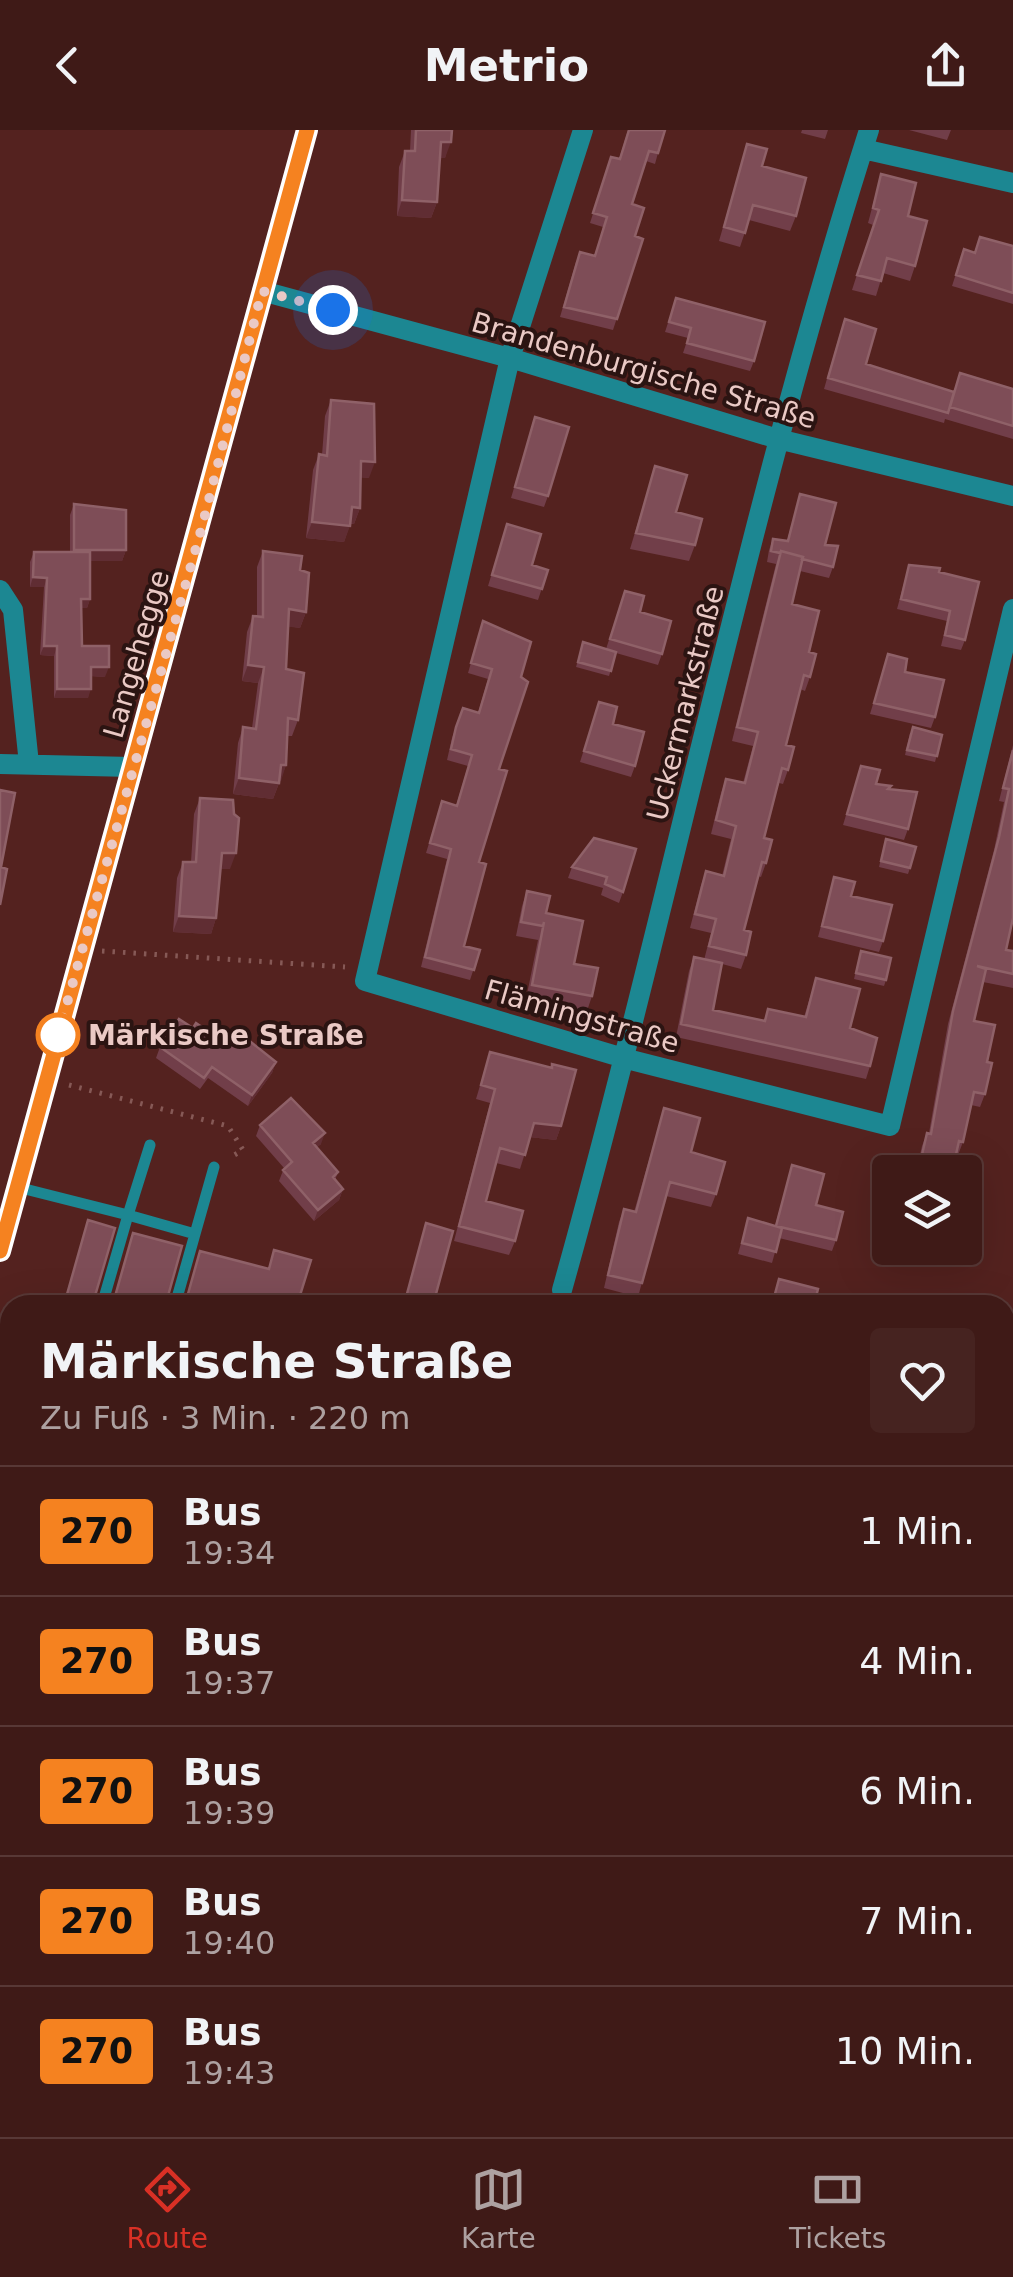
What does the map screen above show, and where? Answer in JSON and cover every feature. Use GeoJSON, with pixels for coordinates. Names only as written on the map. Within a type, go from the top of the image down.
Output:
{"type":"FeatureCollection","features":[{"type":"Feature","properties":{"kind":"street","name":"Langehegge"},"geometry":{"type":"LineString","coordinates":[[0,1251],[202,527],[307,130]]}},
{"type":"Feature","properties":{"kind":"street"},"geometry":{"type":"LineString","coordinates":[[368,969],[510,358],[583,130]]}},
{"type":"Feature","properties":{"kind":"street"},"geometry":{"type":"LineString","coordinates":[[866,139],[1013,183]]}},
{"type":"Feature","properties":{"kind":"street","name":"Uckermarkstraße"},"geometry":{"type":"LineString","coordinates":[[562,1290],[626,1060],[778,439],[866,139]]}},
{"type":"Feature","properties":{"kind":"street","name":"Brandenburgische Straße"},"geometry":{"type":"LineString","coordinates":[[262,291],[510,358],[778,439],[1013,496]]}},
{"type":"Feature","properties":{"kind":"street"},"geometry":{"type":"LineString","coordinates":[[0,590],[13,610],[29,764]]}},
{"type":"Feature","properties":{"kind":"street","name":"Flämingstraße"},"geometry":{"type":"LineString","coordinates":[[368,969],[365,981],[626,1060],[890,1126],[1013,609]]}},
{"type":"Feature","properties":{"kind":"street"},"geometry":{"type":"LineString","coordinates":[[0,764],[132,767]]}},
{"type":"Feature","properties":{"kind":"lane"},"geometry":{"type":"LineString","coordinates":[[105,1295],[150,1145]]}},
{"type":"Feature","properties":{"kind":"lane"},"geometry":{"type":"LineString","coordinates":[[178,1295],[214,1167]]}},
{"type":"Feature","properties":{"kind":"lane"},"geometry":{"type":"LineString","coordinates":[[17,1186],[195,1234]]}},
{"type":"Feature","properties":{"kind":"path"},"geometry":{"type":"LineString","coordinates":[[82,950],[368,969]]}},
{"type":"Feature","properties":{"kind":"path"},"geometry":{"type":"LineString","coordinates":[[82,1089],[228,1126],[243,1150]]}},
{"type":"Feature","properties":{"kind":"building"},"geometry":{"type":"Polygon","coordinates":[[[416,130],[452,130],[451,142],[441,142],[437,202],[402,200],[405,151],[415,151],[416,130]]]}},
{"type":"Feature","properties":{"kind":"building"},"geometry":{"type":"Polygon","coordinates":[[[629,130],[665,130],[658,153],[649,151],[632,204],[644,208],[635,236],[643,239],[617,319],[564,307],[580,252],[595,256],[607,217],[593,213],[611,157],[620,159],[629,130]]]}},
{"type":"Feature","properties":{"kind":"building"},"geometry":{"type":"Polygon","coordinates":[[[747,144],[767,149],[762,166],[806,178],[796,216],[753,205],[745,233],[724,227],[747,144]]]}},
{"type":"Feature","properties":{"kind":"building"},"geometry":{"type":"Polygon","coordinates":[[[881,174],[916,183],[908,216],[927,221],[915,266],[887,258],[881,281],[857,275],[879,210],[873,208],[881,174]]]}},
{"type":"Feature","properties":{"kind":"building"},"geometry":{"type":"Polygon","coordinates":[[[980,237],[1013,246],[1013,293],[956,275],[964,249],[975,253],[980,237]]]}},
{"type":"Feature","properties":{"kind":"building"},"geometry":{"type":"Polygon","coordinates":[[[676,298],[765,322],[754,361],[687,343],[691,328],[669,322],[676,298]]]}},
{"type":"Feature","properties":{"kind":"building"},"geometry":{"type":"Polygon","coordinates":[[[845,319],[876,329],[866,364],[954,392],[948,413],[828,378],[845,319]]]}},
{"type":"Feature","properties":{"kind":"building"},"geometry":{"type":"Polygon","coordinates":[[[960,373],[1013,389],[1013,426],[950,407],[960,373]]]}},
{"type":"Feature","properties":{"kind":"building"},"geometry":{"type":"Polygon","coordinates":[[[331,400],[374,404],[375,462],[361,461],[360,508],[352,507],[350,526],[312,522],[319,454],[327,456],[331,400]]]}},
{"type":"Feature","properties":{"kind":"building"},"geometry":{"type":"Polygon","coordinates":[[[535,417],[569,427],[548,496],[515,487],[535,417]]]}},
{"type":"Feature","properties":{"kind":"building"},"geometry":{"type":"Polygon","coordinates":[[[655,466],[687,475],[676,512],[702,519],[695,545],[636,533],[655,466]]]}},
{"type":"Feature","properties":{"kind":"building"},"geometry":{"type":"Polygon","coordinates":[[[800,494],[836,503],[825,545],[838,546],[833,567],[771,551],[773,539],[788,541],[800,494]]]}},
{"type":"Feature","properties":{"kind":"building"},"geometry":{"type":"Polygon","coordinates":[[[74,504],[126,510],[126,550],[74,550],[74,504]]]}},
{"type":"Feature","properties":{"kind":"building"},"geometry":{"type":"Polygon","coordinates":[[[507,524],[541,534],[532,565],[548,570],[542,589],[492,575],[507,524]]]}},
{"type":"Feature","properties":{"kind":"building"},"geometry":{"type":"Polygon","coordinates":[[[263,551],[302,556],[300,570],[309,573],[306,612],[289,609],[286,669],[304,673],[298,720],[288,718],[286,765],[281,765],[279,783],[239,778],[243,727],[256,729],[264,667],[248,665],[253,616],[263,617],[263,551]]]}},
{"type":"Feature","properties":{"kind":"building"},"geometry":{"type":"Polygon","coordinates":[[[781,551],[803,557],[792,604],[819,611],[809,652],[816,654],[810,677],[804,675],[786,745],[794,747],[788,770],[782,768],[764,838],[772,840],[766,863],[762,862],[744,930],[751,932],[746,955],[709,946],[716,919],[695,914],[706,871],[724,876],[736,826],[716,820],[726,779],[745,783],[758,732],[737,727],[781,551]]]}},
{"type":"Feature","properties":{"kind":"building"},"geometry":{"type":"Polygon","coordinates":[[[34,552],[90,552],[90,599],[81,599],[82,646],[109,646],[109,667],[91,667],[91,689],[57,689],[57,646],[44,646],[47,578],[33,577],[34,552]]]}},
{"type":"Feature","properties":{"kind":"building"},"geometry":{"type":"Polygon","coordinates":[[[909,565],[940,568],[939,572],[979,582],[965,640],[945,635],[950,611],[901,599],[909,565]]]}},
{"type":"Feature","properties":{"kind":"building"},"geometry":{"type":"Polygon","coordinates":[[[625,591],[644,596],[640,612],[671,621],[662,654],[610,639],[625,591]]]}},
{"type":"Feature","properties":{"kind":"building"},"geometry":{"type":"Polygon","coordinates":[[[483,621],[531,642],[521,677],[528,682],[499,769],[507,771],[479,862],[486,864],[464,946],[480,950],[474,970],[425,957],[451,849],[430,843],[442,801],[457,806],[472,755],[451,749],[456,727],[463,708],[479,713],[492,669],[471,663],[483,621]]]}},
{"type":"Feature","properties":{"kind":"building"},"geometry":{"type":"Polygon","coordinates":[[[583,642],[616,652],[611,671],[578,662],[583,642]]]}},
{"type":"Feature","properties":{"kind":"building"},"geometry":{"type":"Polygon","coordinates":[[[888,654],[907,659],[905,672],[944,680],[935,717],[874,703],[888,654]]]}},
{"type":"Feature","properties":{"kind":"building"},"geometry":{"type":"Polygon","coordinates":[[[599,702],[617,707],[613,724],[644,732],[635,766],[584,751],[599,702]]]}},
{"type":"Feature","properties":{"kind":"building"},"geometry":{"type":"Polygon","coordinates":[[[913,727],[942,735],[937,756],[907,750],[913,727]]]}},
{"type":"Feature","properties":{"kind":"building"},"geometry":{"type":"Polygon","coordinates":[[[1013,750],[1013,918],[1006,950],[1013,951],[1013,974],[977,966],[986,969],[974,1021],[995,1025],[985,1094],[974,1092],[963,1142],[959,1141],[956,1155],[922,1155],[927,1133],[931,1134],[953,1011],[999,837],[1009,789],[1003,788],[1013,750]]]}},
{"type":"Feature","properties":{"kind":"building"},"geometry":{"type":"Polygon","coordinates":[[[861,766],[880,770],[876,784],[917,792],[908,829],[847,814],[861,766]]]}},
{"type":"Feature","properties":{"kind":"building"},"geometry":{"type":"Polygon","coordinates":[[[0,790],[15,793],[1,867],[7,869],[0,905],[0,790]]]}},
{"type":"Feature","properties":{"kind":"building"},"geometry":{"type":"Polygon","coordinates":[[[200,798],[233,800],[234,814],[239,818],[236,853],[222,853],[216,918],[179,916],[183,862],[196,862],[200,798]]]}},
{"type":"Feature","properties":{"kind":"building"},"geometry":{"type":"Polygon","coordinates":[[[594,838],[636,849],[623,892],[605,884],[607,877],[572,867],[594,838]]]}},
{"type":"Feature","properties":{"kind":"building"},"geometry":{"type":"Polygon","coordinates":[[[886,839],[916,847],[910,868],[881,861],[886,839]]]}},
{"type":"Feature","properties":{"kind":"building"},"geometry":{"type":"Polygon","coordinates":[[[834,877],[855,882],[851,896],[892,905],[883,941],[822,926],[834,877]]]}},
{"type":"Feature","properties":{"kind":"building"},"geometry":{"type":"Polygon","coordinates":[[[527,891],[550,896],[546,913],[583,921],[574,964],[598,968],[592,996],[532,985],[544,922],[543,926],[521,922],[527,891]]]}},
{"type":"Feature","properties":{"kind":"building"},"geometry":{"type":"Polygon","coordinates":[[[861,951],[891,958],[886,980],[856,973],[861,951]]]}},
{"type":"Feature","properties":{"kind":"building"},"geometry":{"type":"Polygon","coordinates":[[[694,957],[722,963],[713,1010],[765,1021],[768,1009],[806,1017],[816,978],[860,989],[850,1028],[877,1038],[870,1066],[681,1024],[694,957]]]}},
{"type":"Feature","properties":{"kind":"building"},"geometry":{"type":"Polygon","coordinates":[[[179,1019],[193,1028],[196,1023],[228,1045],[237,1031],[276,1062],[252,1095],[212,1067],[204,1078],[160,1047],[179,1019]]]}},
{"type":"Feature","properties":{"kind":"building"},"geometry":{"type":"Polygon","coordinates":[[[490,1052],[576,1070],[561,1126],[534,1123],[525,1155],[500,1148],[486,1201],[523,1211],[515,1241],[459,1226],[495,1089],[481,1085],[490,1052]]]}},
{"type":"Feature","properties":{"kind":"building"},"geometry":{"type":"Polygon","coordinates":[[[291,1098],[325,1133],[313,1143],[338,1172],[333,1177],[343,1189],[318,1210],[283,1170],[292,1162],[260,1125],[291,1098]]]}},
{"type":"Feature","properties":{"kind":"building"},"geometry":{"type":"Polygon","coordinates":[[[664,1108],[700,1118],[691,1152],[725,1162],[716,1194],[670,1182],[642,1283],[608,1275],[624,1209],[636,1212],[664,1108]]]}},
{"type":"Feature","properties":{"kind":"building"},"geometry":{"type":"Polygon","coordinates":[[[792,1165],[824,1174],[816,1205],[843,1212],[836,1240],[776,1226],[792,1165]]]}},
{"type":"Feature","properties":{"kind":"building"},"geometry":{"type":"Polygon","coordinates":[[[748,1218],[782,1228],[776,1252],[742,1243],[748,1218]]]}},
{"type":"Feature","properties":{"kind":"building"},"geometry":{"type":"Polygon","coordinates":[[[88,1220],[115,1228],[95,1295],[67,1295],[88,1220]]]}},
{"type":"Feature","properties":{"kind":"building"},"geometry":{"type":"Polygon","coordinates":[[[426,1223],[453,1231],[436,1295],[407,1295],[426,1223]]]}},
{"type":"Feature","properties":{"kind":"building"},"geometry":{"type":"Polygon","coordinates":[[[133,1233],[182,1246],[168,1295],[115,1295],[133,1233]]]}},
{"type":"Feature","properties":{"kind":"building"},"geometry":{"type":"Polygon","coordinates":[[[274,1250],[311,1260],[300,1295],[188,1295],[200,1251],[269,1269],[274,1250]]]}},
{"type":"Feature","properties":{"kind":"building"},"geometry":{"type":"Polygon","coordinates":[[[779,1279],[818,1289],[816,1295],[775,1295],[779,1279]]]}},
{"type":"Feature","properties":{"kind":"bus line","name":"270"},"geometry":{"type":"LineString","coordinates":[[0,1251],[202,527],[307,130]]}},
{"type":"Feature","properties":{"kind":"place","name":"Märkische Straße"},"geometry":{"type":"Point","coordinates":[58,1035]}},
{"type":"Feature","properties":{"kind":"route"},"geometry":{"type":"LineString","coordinates":[[58,1035],[202,527],[262,291],[333,310]]}}]}
